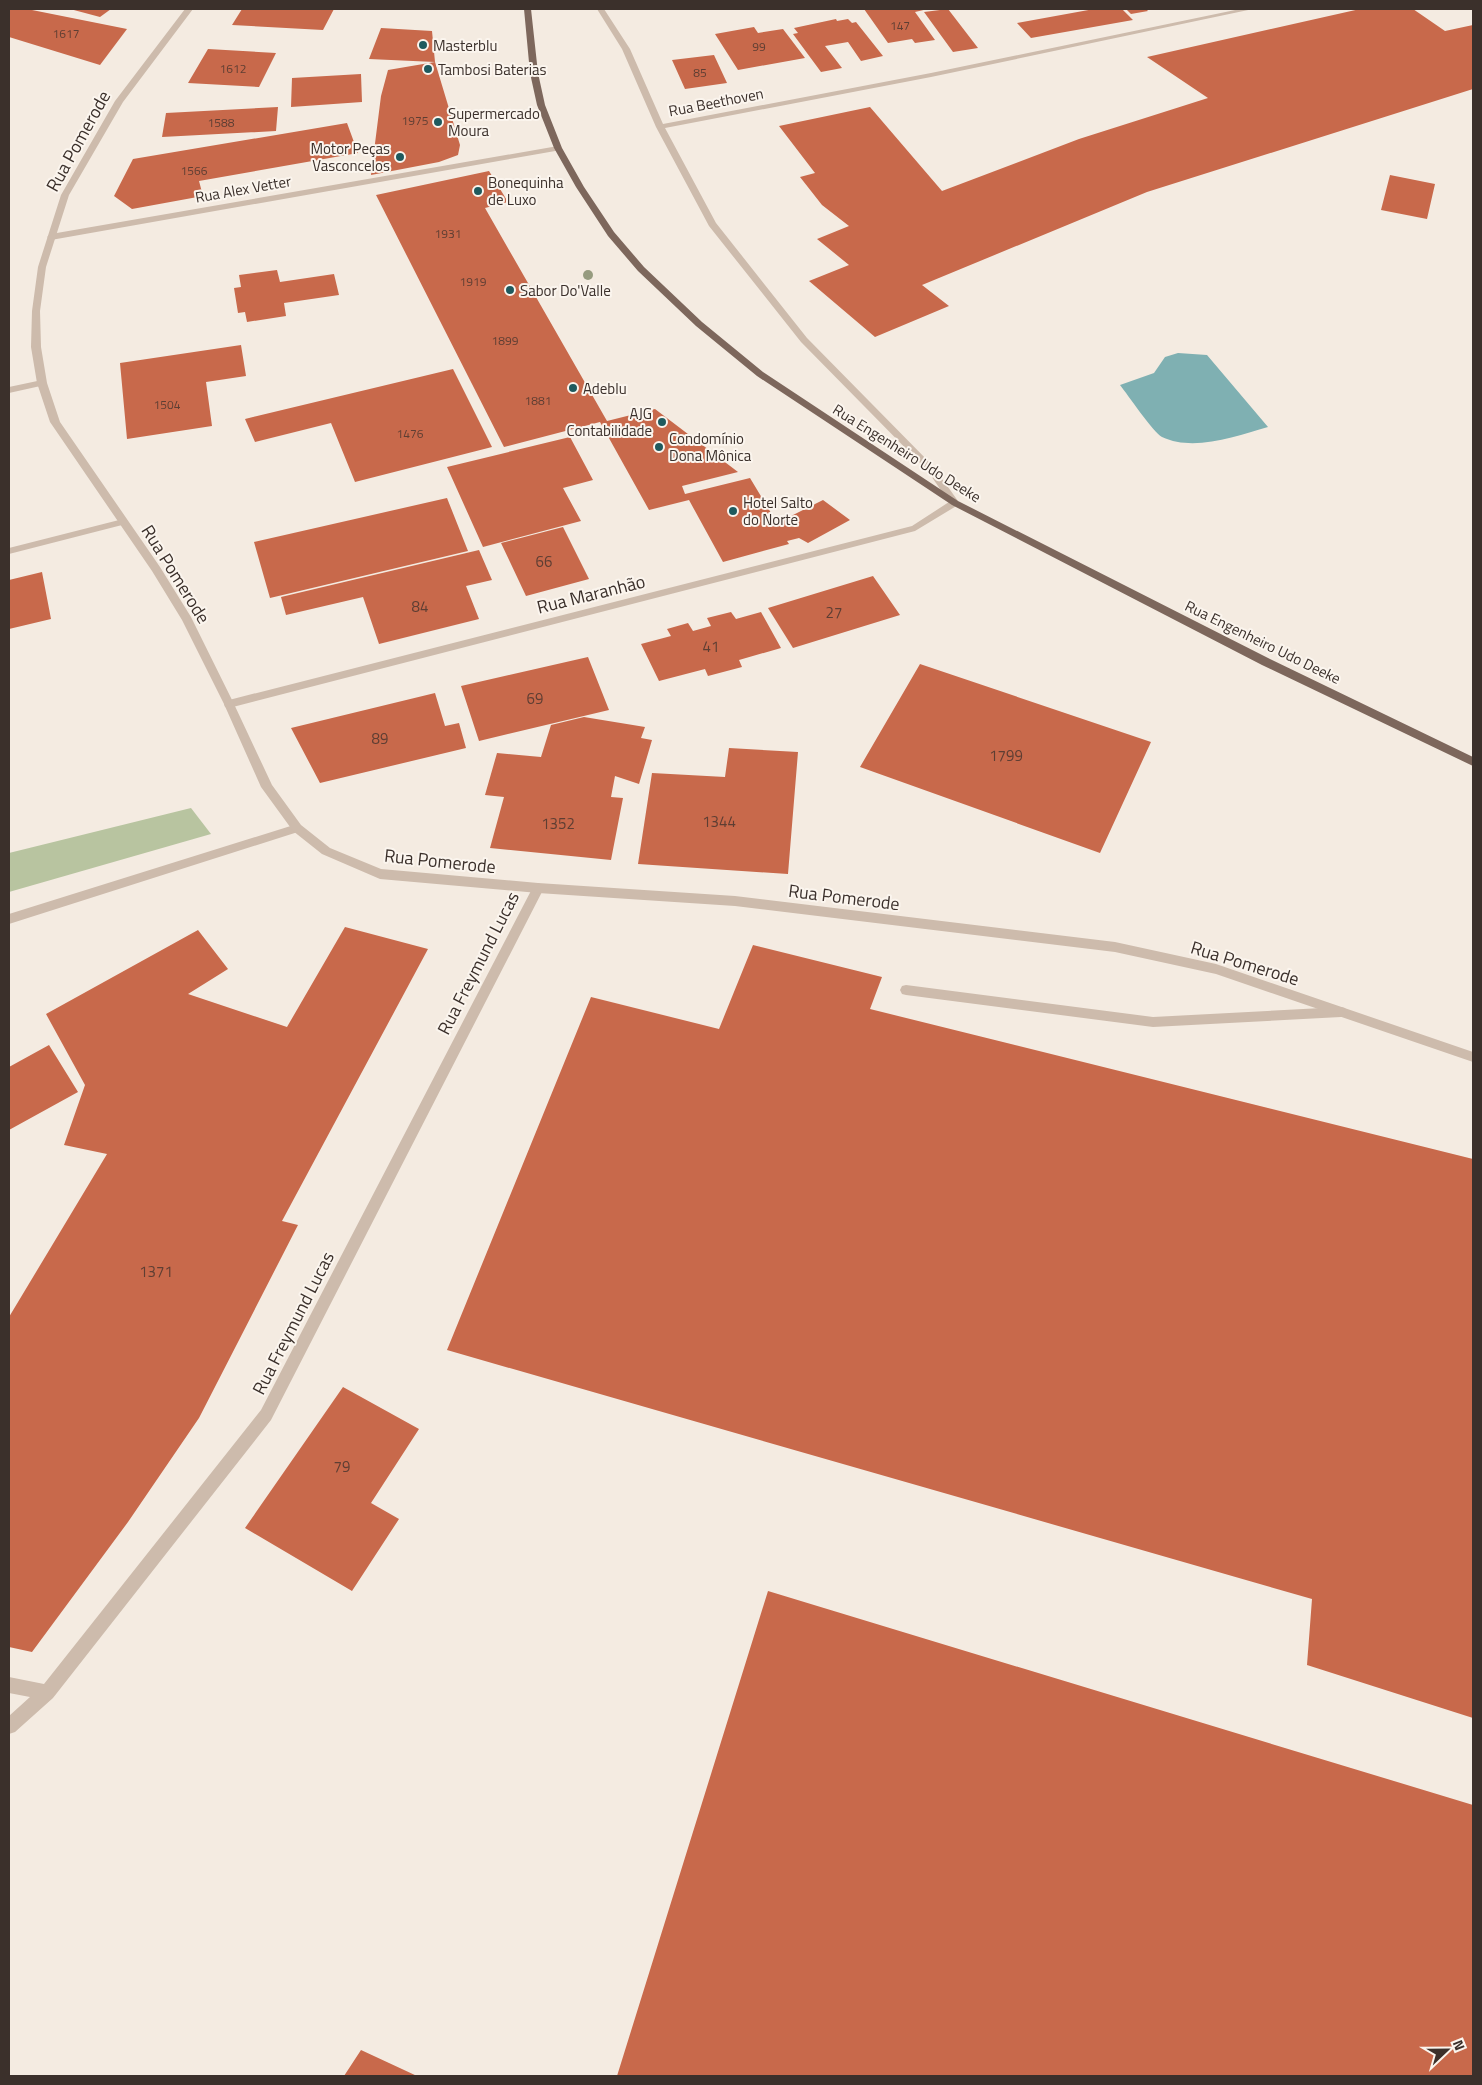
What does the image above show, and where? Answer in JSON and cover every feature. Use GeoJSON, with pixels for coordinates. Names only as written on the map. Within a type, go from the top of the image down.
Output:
{"type":"FeatureCollection","features":[{"type":"Feature","properties":{"kind":"main road","name":"Rua Engenheiro Udo Deeke"},"geometry":{"type":"LineString","coordinates":[[527,9],[534,73],[540,105],[558,148],[580,187],[612,234],[641,269],[670,298],[760,374],[955,503],[1266,662],[1473,762]]}},
{"type":"Feature","properties":{"kind":"street","name":"Rua Pomerode"},"geometry":{"type":"LineString","coordinates":[[188,9],[141,70],[98,136],[65,196],[42,267],[36,311],[36,347],[42,383],[56,422],[156,569],[187,620],[229,704],[267,787],[298,828],[326,851],[380,874],[538,888],[735,901],[1115,947],[1216,969],[1473,1057]]}},
{"type":"Feature","properties":{"kind":"street"},"geometry":{"type":"LineString","coordinates":[[601,9],[626,49],[660,128]]}},
{"type":"Feature","properties":{"kind":"street","name":"Rua Beethoven"},"geometry":{"type":"LineString","coordinates":[[955,503],[930,468],[804,340],[712,224],[660,128],[931,75],[1249,9]]}},
{"type":"Feature","properties":{"kind":"street","name":"Rua Alex Vetter"},"geometry":{"type":"LineString","coordinates":[[51,237],[558,148]]}},
{"type":"Feature","properties":{"kind":"street"},"geometry":{"type":"LineString","coordinates":[[9,390],[42,383]]}},
{"type":"Feature","properties":{"kind":"street","name":"Rua Maranhão"},"geometry":{"type":"LineString","coordinates":[[229,704],[915,528],[955,503]]}},
{"type":"Feature","properties":{"kind":"street"},"geometry":{"type":"LineString","coordinates":[[9,551],[123,522]]}},
{"type":"Feature","properties":{"kind":"street"},"geometry":{"type":"LineString","coordinates":[[9,919],[298,828]]}},
{"type":"Feature","properties":{"kind":"street","name":"Rua Freymund Lucas"},"geometry":{"type":"LineString","coordinates":[[9,1726],[47,1692],[266,1415],[538,888]]}},
{"type":"Feature","properties":{"kind":"street"},"geometry":{"type":"LineString","coordinates":[[906,990],[1153,1022],[1341,1012]]}},
{"type":"Feature","properties":{"kind":"street"},"geometry":{"type":"LineString","coordinates":[[9,1685],[47,1692]]}},
{"type":"Feature","properties":{"kind":"green space"},"geometry":{"type":"Polygon","coordinates":[[[191,808],[211,834],[9,892],[9,853],[191,808]]]}},
{"type":"Feature","properties":{"kind":"water"},"geometry":{"type":"Polygon","coordinates":[[[1178,353],[1207,355],[1268,427],[1229,438],[1201,443],[1174,441],[1158,434],[1120,385],[1154,373],[1165,357],[1178,353]]]}},
{"type":"Feature","properties":{"kind":"building"},"geometry":{"type":"Polygon","coordinates":[[[9,9],[27,9],[127,29],[100,65],[9,37],[9,9]]]}},
{"type":"Feature","properties":{"kind":"building"},"geometry":{"type":"Polygon","coordinates":[[[70,9],[111,9],[100,17],[70,9]]]}},
{"type":"Feature","properties":{"kind":"building"},"geometry":{"type":"Polygon","coordinates":[[[242,9],[334,9],[323,30],[232,25],[242,9]]]}},
{"type":"Feature","properties":{"kind":"building"},"geometry":{"type":"Polygon","coordinates":[[[864,9],[928,9],[915,12],[935,40],[915,43],[912,39],[888,43],[864,9]]]}},
{"type":"Feature","properties":{"kind":"building"},"geometry":{"type":"Polygon","coordinates":[[[948,9],[978,48],[953,52],[924,12],[948,9]]]}},
{"type":"Feature","properties":{"kind":"building"},"geometry":{"type":"Polygon","coordinates":[[[1094,9],[1122,9],[1133,20],[1031,38],[1017,23],[1094,9]]]}},
{"type":"Feature","properties":{"kind":"building"},"geometry":{"type":"Polygon","coordinates":[[[1126,9],[1146,9],[1148,11],[1131,14],[1126,9]]]}},
{"type":"Feature","properties":{"kind":"building"},"geometry":{"type":"Polygon","coordinates":[[[1360,9],[1413,9],[1445,31],[1473,25],[1473,89],[1147,192],[922,285],[949,306],[875,337],[809,281],[849,265],[817,239],[849,226],[822,205],[800,177],[815,173],[779,126],[870,107],[942,191],[1079,139],[1208,98],[1147,57],[1360,9]]]}},
{"type":"Feature","properties":{"kind":"building"},"geometry":{"type":"Polygon","coordinates":[[[836,19],[837,21],[848,19],[852,23],[856,22],[883,56],[861,61],[848,42],[825,46],[842,68],[821,72],[793,34],[798,33],[794,28],[836,19]]]}},
{"type":"Feature","properties":{"kind":"building"},"geometry":{"type":"Polygon","coordinates":[[[754,27],[758,33],[783,29],[805,58],[738,70],[715,34],[754,27]]]}},
{"type":"Feature","properties":{"kind":"building"},"geometry":{"type":"Polygon","coordinates":[[[381,28],[432,31],[435,62],[369,59],[381,28]]]}},
{"type":"Feature","properties":{"kind":"building"},"geometry":{"type":"Polygon","coordinates":[[[208,49],[276,53],[259,87],[188,83],[208,49]]]}},
{"type":"Feature","properties":{"kind":"building"},"geometry":{"type":"Polygon","coordinates":[[[714,55],[727,83],[685,89],[672,60],[714,55]]]}},
{"type":"Feature","properties":{"kind":"building"},"geometry":{"type":"Polygon","coordinates":[[[435,62],[460,145],[458,155],[439,162],[371,175],[381,96],[388,70],[435,62]]]}},
{"type":"Feature","properties":{"kind":"building"},"geometry":{"type":"Polygon","coordinates":[[[361,74],[362,102],[291,107],[292,78],[361,74]]]}},
{"type":"Feature","properties":{"kind":"building"},"geometry":{"type":"Polygon","coordinates":[[[278,107],[276,131],[162,137],[166,113],[278,107]]]}},
{"type":"Feature","properties":{"kind":"building"},"geometry":{"type":"Polygon","coordinates":[[[347,123],[358,153],[199,181],[203,196],[132,209],[114,196],[133,159],[347,123]]]}},
{"type":"Feature","properties":{"kind":"building"},"geometry":{"type":"Polygon","coordinates":[[[489,171],[508,202],[485,208],[607,421],[655,409],[738,472],[682,486],[685,494],[750,478],[777,523],[823,500],[850,520],[808,543],[799,538],[787,541],[789,544],[723,562],[689,500],[649,510],[600,422],[504,447],[376,195],[489,171]]]}},
{"type":"Feature","properties":{"kind":"building"},"geometry":{"type":"Polygon","coordinates":[[[1390,175],[1435,184],[1427,219],[1381,210],[1390,175]]]}},
{"type":"Feature","properties":{"kind":"building"},"geometry":{"type":"Polygon","coordinates":[[[277,270],[280,282],[334,274],[339,295],[284,303],[286,316],[247,322],[245,312],[238,313],[234,288],[241,287],[239,275],[277,270]]]}},
{"type":"Feature","properties":{"kind":"building"},"geometry":{"type":"Polygon","coordinates":[[[241,345],[246,376],[206,382],[212,426],[127,439],[120,363],[241,345]]]}},
{"type":"Feature","properties":{"kind":"building"},"geometry":{"type":"Polygon","coordinates":[[[453,369],[492,447],[355,482],[331,423],[255,442],[245,419],[453,369]]]}},
{"type":"Feature","properties":{"kind":"building"},"geometry":{"type":"Polygon","coordinates":[[[570,437],[593,480],[563,488],[581,521],[483,547],[447,467],[570,437]]]}},
{"type":"Feature","properties":{"kind":"building"},"geometry":{"type":"Polygon","coordinates":[[[447,498],[468,551],[270,598],[254,542],[447,498]]]}},
{"type":"Feature","properties":{"kind":"building"},"geometry":{"type":"Polygon","coordinates":[[[563,527],[589,579],[526,596],[501,543],[563,527]]]}},
{"type":"Feature","properties":{"kind":"building"},"geometry":{"type":"Polygon","coordinates":[[[479,550],[492,580],[466,586],[479,619],[379,644],[363,597],[286,615],[281,597],[479,550]]]}},
{"type":"Feature","properties":{"kind":"building"},"geometry":{"type":"Polygon","coordinates":[[[42,572],[51,619],[9,629],[9,580],[42,572]]]}},
{"type":"Feature","properties":{"kind":"building"},"geometry":{"type":"Polygon","coordinates":[[[873,576],[900,615],[793,648],[768,608],[873,576]]]}},
{"type":"Feature","properties":{"kind":"building"},"geometry":{"type":"Polygon","coordinates":[[[731,612],[736,619],[761,612],[781,648],[739,660],[742,667],[708,676],[705,669],[659,681],[641,644],[671,636],[667,629],[688,623],[693,631],[711,626],[707,618],[731,612]]]}},
{"type":"Feature","properties":{"kind":"building"},"geometry":{"type":"Polygon","coordinates":[[[588,657],[609,710],[479,741],[461,686],[588,657]]]}},
{"type":"Feature","properties":{"kind":"building"},"geometry":{"type":"Polygon","coordinates":[[[920,664],[1151,742],[1100,853],[860,767],[920,664]]]}},
{"type":"Feature","properties":{"kind":"building"},"geometry":{"type":"Polygon","coordinates":[[[435,693],[445,726],[459,723],[466,748],[320,783],[291,728],[435,693]]]}},
{"type":"Feature","properties":{"kind":"building"},"geometry":{"type":"Polygon","coordinates":[[[584,717],[645,727],[641,738],[652,740],[639,784],[615,776],[611,797],[623,798],[611,860],[490,848],[504,797],[485,795],[497,753],[541,757],[551,725],[584,717]]]}},
{"type":"Feature","properties":{"kind":"building"},"geometry":{"type":"Polygon","coordinates":[[[729,748],[798,752],[788,874],[638,864],[652,773],[725,777],[729,748]]]}},
{"type":"Feature","properties":{"kind":"building"},"geometry":{"type":"Polygon","coordinates":[[[345,927],[428,949],[282,1221],[298,1225],[199,1418],[128,1522],[32,1652],[9,1647],[9,1317],[107,1154],[64,1145],[85,1085],[46,1014],[198,930],[228,969],[188,994],[287,1027],[345,927]]]}},
{"type":"Feature","properties":{"kind":"building"},"geometry":{"type":"Polygon","coordinates":[[[753,945],[882,977],[870,1009],[1473,1159],[1473,1718],[1307,1665],[1312,1599],[447,1350],[591,997],[719,1029],[753,945]]]}},
{"type":"Feature","properties":{"kind":"building"},"geometry":{"type":"Polygon","coordinates":[[[49,1045],[78,1092],[9,1130],[9,1067],[49,1045]]]}},
{"type":"Feature","properties":{"kind":"building"},"geometry":{"type":"Polygon","coordinates":[[[343,1387],[419,1429],[371,1503],[399,1519],[352,1591],[245,1528],[343,1387]]]}},
{"type":"Feature","properties":{"kind":"building"},"geometry":{"type":"Polygon","coordinates":[[[768,1591],[1473,1805],[1473,2076],[617,2076],[768,1591]]]}},
{"type":"Feature","properties":{"kind":"building"},"geometry":{"type":"Polygon","coordinates":[[[361,2050],[417,2076],[344,2076],[361,2050]]]}},
{"type":"Feature","properties":{"kind":"place","name":"Masterblu"},"geometry":{"type":"Point","coordinates":[423,45]}},
{"type":"Feature","properties":{"kind":"place","name":"Tambosi Baterias"},"geometry":{"type":"Point","coordinates":[428,69]}},
{"type":"Feature","properties":{"kind":"place","name":"Supermercado Moura"},"geometry":{"type":"Point","coordinates":[438,122]}},
{"type":"Feature","properties":{"kind":"place","name":"Motor Peças Vasconcelos"},"geometry":{"type":"Point","coordinates":[400,157]}},
{"type":"Feature","properties":{"kind":"place","name":"Bonequinha de Luxo"},"geometry":{"type":"Point","coordinates":[478,191]}},
{"type":"Feature","properties":{"kind":"place","name":"Sabor Do'Valle"},"geometry":{"type":"Point","coordinates":[510,290]}},
{"type":"Feature","properties":{"kind":"place","name":"Adeblu"},"geometry":{"type":"Point","coordinates":[573,388]}},
{"type":"Feature","properties":{"kind":"place","name":"AJG Contabilidade"},"geometry":{"type":"Point","coordinates":[662,422]}},
{"type":"Feature","properties":{"kind":"place","name":"Condomínio Dona Mônica"},"geometry":{"type":"Point","coordinates":[659,447]}},
{"type":"Feature","properties":{"kind":"place","name":"Hotel Salto do Norte"},"geometry":{"type":"Point","coordinates":[733,511]}}]}
